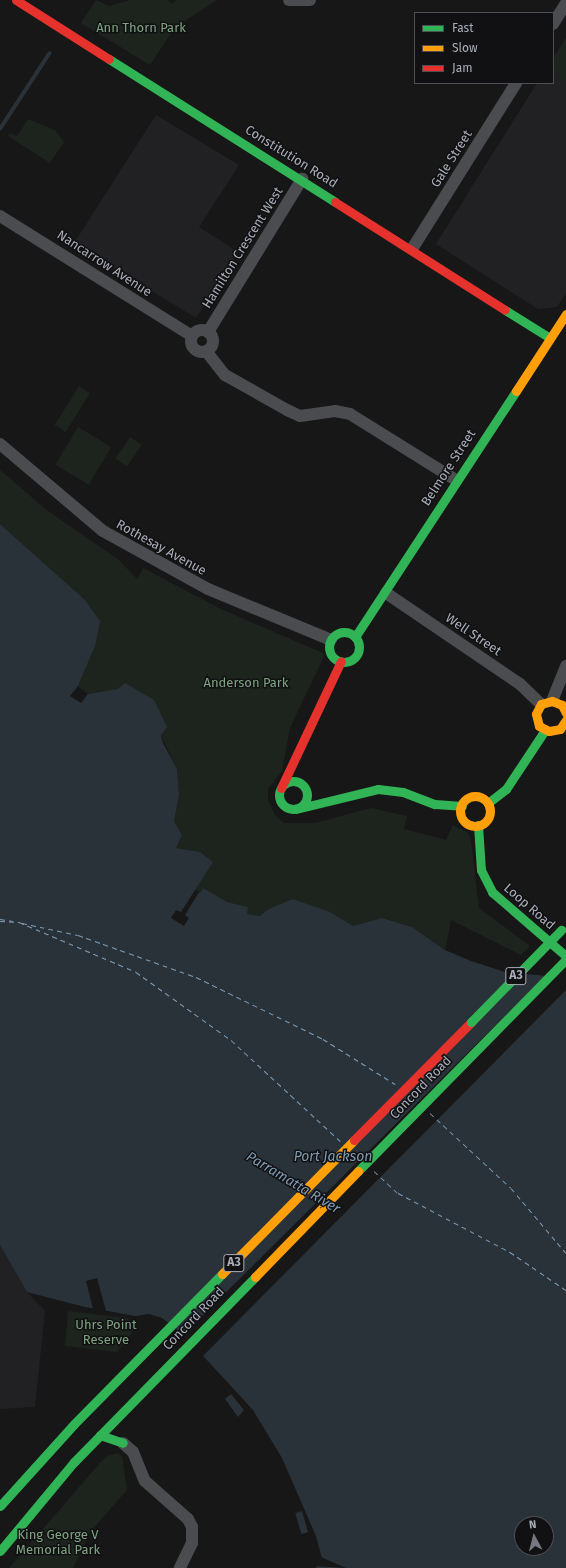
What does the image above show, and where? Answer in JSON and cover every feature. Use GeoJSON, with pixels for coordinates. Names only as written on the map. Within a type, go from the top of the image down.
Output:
{"type":"FeatureCollection","features":[{"type":"Feature","properties":{"kind":"main road","name":"Constitution Road"},"geometry":{"type":"LineString","coordinates":[[16,0],[302,179],[550,338]]}},
{"type":"Feature","properties":{"kind":"main road","name":"Belmore Street"},"geometry":{"type":"LineString","coordinates":[[355,637],[386,593],[456,480],[566,314]]}},
{"type":"Feature","properties":{"kind":"main road"},"geometry":{"type":"LineString","coordinates":[[342,632],[355,637],[359,646],[357,654],[350,661],[341,662],[330,653],[331,640],[342,632]]}},
{"type":"Feature","properties":{"kind":"main road"},"geometry":{"type":"LineString","coordinates":[[341,662],[281,788],[280,801],[286,808],[296,809],[334,798],[386,789],[435,804],[462,806],[475,796],[488,803]]}},
{"type":"Feature","properties":{"kind":"main road"},"geometry":{"type":"LineString","coordinates":[[545,730],[536,718],[547,702],[562,705],[566,713]]}},
{"type":"Feature","properties":{"kind":"main road"},"geometry":{"type":"LineString","coordinates":[[545,730],[556,730],[566,722]]}},
{"type":"Feature","properties":{"kind":"main road"},"geometry":{"type":"LineString","coordinates":[[488,803],[506,789],[545,730]]}},
{"type":"Feature","properties":{"kind":"main road"},"geometry":{"type":"LineString","coordinates":[[296,809],[305,801],[298,754]]}},
{"type":"Feature","properties":{"kind":"main road"},"geometry":{"type":"LineString","coordinates":[[281,788],[293,782],[334,798]]}},
{"type":"Feature","properties":{"kind":"main road"},"geometry":{"type":"LineString","coordinates":[[462,806],[464,820],[478,825],[488,819],[488,803]]}},
{"type":"Feature","properties":{"kind":"main road","name":"Loop Road"},"geometry":{"type":"LineString","coordinates":[[478,825],[481,870],[492,892],[566,956]]}},
{"type":"Feature","properties":{"kind":"main road","name":"Concord Road"},"geometry":{"type":"LineString","coordinates":[[0,1506],[74,1424],[563,927]]}},
{"type":"Feature","properties":{"kind":"main road","name":"Concord Road"},"geometry":{"type":"LineString","coordinates":[[0,1551],[49,1488],[171,1361],[566,959]]}},
{"type":"Feature","properties":{"kind":"main road"},"geometry":{"type":"LineString","coordinates":[[100,1435],[123,1443]]}},
{"type":"Feature","properties":{"kind":"street"},"geometry":{"type":"LineString","coordinates":[[289,0],[310,0]]}},
{"type":"Feature","properties":{"kind":"street"},"geometry":{"type":"LineString","coordinates":[[554,22],[566,3]]}},
{"type":"Feature","properties":{"kind":"street","name":"Gale Street"},"geometry":{"type":"LineString","coordinates":[[412,249],[515,84]]}},
{"type":"Feature","properties":{"kind":"street","name":"Hamilton Crescent West"},"geometry":{"type":"LineString","coordinates":[[208,332],[302,179]]}},
{"type":"Feature","properties":{"kind":"street","name":"Nancarrow Avenue"},"geometry":{"type":"LineString","coordinates":[[0,216],[192,336]]}},
{"type":"Feature","properties":{"kind":"street"},"geometry":{"type":"LineString","coordinates":[[206,351],[212,342],[208,332],[199,331],[192,336],[194,349],[206,351],[225,375],[290,412],[300,416],[335,411],[350,414],[456,480]]}},
{"type":"Feature","properties":{"kind":"street","name":"Rothesay Avenue"},"geometry":{"type":"LineString","coordinates":[[0,444],[103,531],[208,589],[331,640]]}},
{"type":"Feature","properties":{"kind":"street","name":"Well Street"},"geometry":{"type":"LineString","coordinates":[[386,593],[547,702]]}},
{"type":"Feature","properties":{"kind":"street"},"geometry":{"type":"LineString","coordinates":[[547,702],[566,666]]}},
{"type":"Feature","properties":{"kind":"street"},"geometry":{"type":"LineString","coordinates":[[123,1443],[133,1452],[145,1481],[192,1527],[192,1543],[180,1568]]}},
{"type":"Feature","properties":{"kind":"shaded area"},"geometry":{"type":"Polygon","coordinates":[[[554,74],[566,81],[566,293],[557,307],[538,309],[436,244],[536,84],[554,84],[554,74]]]}},
{"type":"Feature","properties":{"kind":"shaded area"},"geometry":{"type":"Polygon","coordinates":[[[156,115],[239,165],[199,227],[238,252],[196,318],[74,243],[156,115]]]}},
{"type":"Feature","properties":{"kind":"shaded area"},"geometry":{"type":"Polygon","coordinates":[[[0,1245],[27,1292],[45,1311],[35,1407],[0,1409],[0,1245]]]}},
{"type":"Feature","properties":{"kind":"green space","name":"Ann Thorn Park"},"geometry":{"type":"Polygon","coordinates":[[[96,0],[109,6],[130,0],[168,0],[171,4],[177,0],[217,0],[175,27],[150,65],[81,23],[96,0]]]}},
{"type":"Feature","properties":{"kind":"green space"},"geometry":{"type":"Polygon","coordinates":[[[566,38],[566,81],[554,74],[554,56],[566,38]]]}},
{"type":"Feature","properties":{"kind":"green space"},"geometry":{"type":"Polygon","coordinates":[[[28,119],[55,130],[64,142],[50,163],[8,136],[10,133],[17,136],[28,119]]]}},
{"type":"Feature","properties":{"kind":"green space"},"geometry":{"type":"Polygon","coordinates":[[[79,386],[90,393],[66,432],[55,425],[79,386]]]}},
{"type":"Feature","properties":{"kind":"green space"},"geometry":{"type":"Polygon","coordinates":[[[78,427],[111,447],[89,485],[55,465],[78,427]]]}},
{"type":"Feature","properties":{"kind":"green space"},"geometry":{"type":"Polygon","coordinates":[[[130,437],[142,445],[127,466],[115,459],[130,437]]]}},
{"type":"Feature","properties":{"kind":"green space","name":"Anderson Park"},"geometry":{"type":"Polygon","coordinates":[[[0,470],[48,511],[119,560],[137,579],[143,568],[221,609],[325,654],[290,728],[282,771],[268,789],[268,800],[275,815],[284,823],[315,823],[371,808],[407,816],[404,829],[446,840],[453,825],[468,833],[471,841],[479,908],[530,946],[521,955],[451,920],[445,950],[412,927],[382,918],[353,926],[330,912],[293,899],[261,916],[247,914],[247,907],[227,902],[203,888],[200,893],[195,889],[200,852],[176,848],[182,835],[174,821],[179,795],[177,769],[161,735],[119,689],[88,694],[78,686],[95,646],[84,599],[0,524],[0,470]]]}},
{"type":"Feature","properties":{"kind":"green space","name":"Uhrs Point Reserve"},"geometry":{"type":"Polygon","coordinates":[[[68,1311],[127,1318],[135,1329],[117,1352],[65,1346],[68,1311]]]}},
{"type":"Feature","properties":{"kind":"green space","name":"King George V Memorial Park"},"geometry":{"type":"Polygon","coordinates":[[[118,1453],[122,1456],[127,1490],[90,1532],[73,1568],[9,1568],[100,1463],[107,1456],[118,1453]]]}},
{"type":"Feature","properties":{"kind":"water","name":"Port Jackson"},"geometry":{"type":"Polygon","coordinates":[[[0,524],[84,599],[100,621],[95,646],[78,686],[70,696],[81,703],[88,694],[118,689],[125,683],[154,700],[167,727],[161,735],[163,743],[177,769],[179,795],[174,821],[182,835],[176,848],[200,852],[213,862],[195,890],[200,893],[203,888],[227,902],[248,907],[247,914],[260,916],[269,909],[293,899],[330,912],[353,926],[382,918],[412,927],[445,950],[471,961],[505,972],[547,976],[566,987],[566,1568],[315,1568],[323,1562],[316,1536],[282,1458],[253,1410],[183,1334],[162,1318],[149,1314],[135,1316],[85,1307],[27,1292],[0,1245],[0,524]]]}},
{"type":"Feature","properties":{"kind":"water"},"geometry":{"type":"Polygon","coordinates":[[[231,1394],[244,1410],[238,1417],[225,1399],[231,1394]]]}},
{"type":"Feature","properties":{"kind":"water"},"geometry":{"type":"Polygon","coordinates":[[[302,1511],[308,1532],[301,1534],[295,1513],[302,1511]]]}},
{"type":"Feature","properties":{"kind":"pier"},"geometry":{"type":"Polygon","coordinates":[[[195,890],[199,892],[185,915],[189,918],[184,926],[171,918],[176,910],[181,912],[195,890]]]}},
{"type":"Feature","properties":{"kind":"pier"},"geometry":{"type":"Polygon","coordinates":[[[547,974],[566,984],[566,990],[201,1358],[182,1336],[547,974]]]}},
{"type":"Feature","properties":{"kind":"pier"},"geometry":{"type":"Polygon","coordinates":[[[97,1278],[106,1311],[93,1309],[86,1281],[97,1278]]]}},
{"type":"Feature","properties":{"kind":"pier"},"geometry":{"type":"Polygon","coordinates":[[[319,1556],[346,1568],[314,1566],[321,1561],[319,1556]]]}},
{"type":"Feature","properties":{"kind":"waterway"},"geometry":{"type":"LineString","coordinates":[[0,129],[49,54]]}},
{"type":"Feature","properties":{"kind":"ferry route"},"geometry":{"type":"LineString","coordinates":[[0,919],[13,921]]}},
{"type":"Feature","properties":{"kind":"ferry route"},"geometry":{"type":"LineString","coordinates":[[0,921],[19,922],[136,972],[231,1040],[340,1141]]}},
{"type":"Feature","properties":{"kind":"ferry route"},"geometry":{"type":"LineString","coordinates":[[22,923],[78,935],[196,977],[323,1039],[395,1084]]}},
{"type":"Feature","properties":{"kind":"ferry route"},"geometry":{"type":"LineString","coordinates":[[430,1113],[511,1188],[566,1253]]}},
{"type":"Feature","properties":{"kind":"ferry route"},"geometry":{"type":"LineString","coordinates":[[374,1171],[398,1193],[510,1252],[566,1290]]}},
{"type":"Feature","properties":{"kind":"traffic: fast"},"geometry":{"type":"LineString","coordinates":[[109,59],[335,202]]}},
{"type":"Feature","properties":{"kind":"traffic: fast"},"geometry":{"type":"LineString","coordinates":[[505,310],[550,338]]}},
{"type":"Feature","properties":{"kind":"traffic: fast"},"geometry":{"type":"LineString","coordinates":[[355,637],[516,391]]}},
{"type":"Feature","properties":{"kind":"traffic: fast"},"geometry":{"type":"LineString","coordinates":[[344,632],[350,633],[358,641],[359,647],[358,653],[350,661],[344,662],[338,661],[330,653],[329,647],[330,641],[338,633],[344,632]]}},
{"type":"Feature","properties":{"kind":"traffic: fast"},"geometry":{"type":"LineString","coordinates":[[488,803],[506,789],[545,730]]}},
{"type":"Feature","properties":{"kind":"traffic: fast"},"geometry":{"type":"LineString","coordinates":[[293,781],[303,785],[307,795],[303,805],[293,809],[283,805],[279,795],[283,785],[293,781]]}},
{"type":"Feature","properties":{"kind":"traffic: fast"},"geometry":{"type":"LineString","coordinates":[[296,809],[378,789],[403,792],[435,804],[462,806]]}},
{"type":"Feature","properties":{"kind":"traffic: fast"},"geometry":{"type":"LineString","coordinates":[[478,825],[481,870],[492,892],[566,956]]}},
{"type":"Feature","properties":{"kind":"traffic: fast"},"geometry":{"type":"LineString","coordinates":[[471,1022],[561,930]]}},
{"type":"Feature","properties":{"kind":"traffic: fast"},"geometry":{"type":"LineString","coordinates":[[358,1171],[566,959]]}},
{"type":"Feature","properties":{"kind":"traffic: fast"},"geometry":{"type":"LineString","coordinates":[[0,1506],[74,1424],[222,1274]]}},
{"type":"Feature","properties":{"kind":"traffic: fast"},"geometry":{"type":"LineString","coordinates":[[0,1551],[74,1462],[255,1277]]}},
{"type":"Feature","properties":{"kind":"traffic: fast"},"geometry":{"type":"LineString","coordinates":[[100,1435],[123,1443]]}},
{"type":"Feature","properties":{"kind":"traffic: slow"},"geometry":{"type":"LineString","coordinates":[[516,391],[566,314]]}},
{"type":"Feature","properties":{"kind":"traffic: slow"},"geometry":{"type":"LineString","coordinates":[[566,713],[562,705],[552,701],[541,704],[536,714],[539,726],[549,731],[560,729],[566,720]]}},
{"type":"Feature","properties":{"kind":"traffic: slow"},"geometry":{"type":"LineString","coordinates":[[475,796],[485,801],[490,811],[485,821],[475,826],[465,821],[460,811],[465,801],[475,796]]}},
{"type":"Feature","properties":{"kind":"traffic: slow"},"geometry":{"type":"LineString","coordinates":[[222,1274],[354,1140]]}},
{"type":"Feature","properties":{"kind":"traffic: slow"},"geometry":{"type":"LineString","coordinates":[[255,1277],[358,1171]]}},
{"type":"Feature","properties":{"kind":"traffic: jam"},"geometry":{"type":"LineString","coordinates":[[16,0],[109,59]]}},
{"type":"Feature","properties":{"kind":"traffic: jam"},"geometry":{"type":"LineString","coordinates":[[335,202],[505,310]]}},
{"type":"Feature","properties":{"kind":"traffic: jam"},"geometry":{"type":"LineString","coordinates":[[281,788],[341,661]]}},
{"type":"Feature","properties":{"kind":"traffic: jam"},"geometry":{"type":"LineString","coordinates":[[354,1140],[471,1022]]}},
{"type":"Feature","properties":{"kind":"water label","name":"Parramatta River"},"geometry":{"type":"Point","coordinates":[293,1183]}}]}
